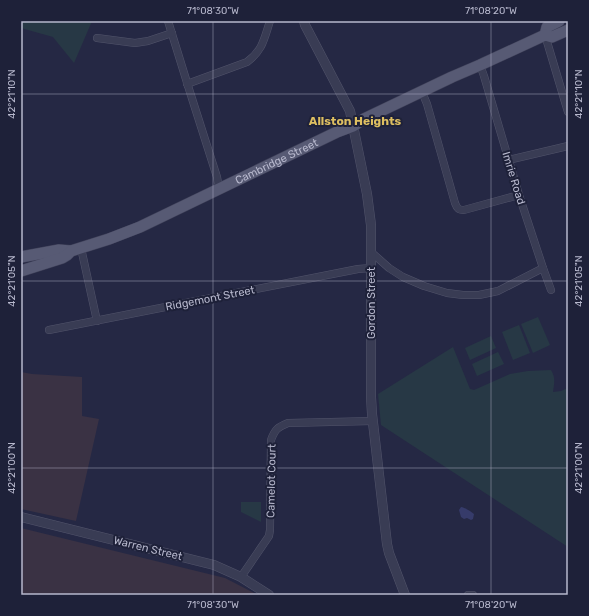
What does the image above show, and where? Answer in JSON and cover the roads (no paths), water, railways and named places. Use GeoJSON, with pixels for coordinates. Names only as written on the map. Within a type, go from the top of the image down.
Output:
{"type":"FeatureCollection","features":[{"type":"Feature","properties":{"kind":"main road","name":"Cambridge Street"},"geometry":{"type":"LineString","coordinates":[[545,35],[547,27],[559,21]]}},
{"type":"Feature","properties":{"kind":"main road","name":"Cambridge Street"},"geometry":{"type":"LineString","coordinates":[[21,257],[59,250],[76,249],[109,239],[140,227],[337,132],[353,126],[364,119],[452,77],[545,35],[552,37],[568,30]]}},
{"type":"Feature","properties":{"kind":"main road","name":"Cambridge Street"},"geometry":{"type":"LineString","coordinates":[[21,271],[62,258],[76,249]]}},
{"type":"Feature","properties":{"kind":"street"},"geometry":{"type":"LineString","coordinates":[[168,21],[217,177],[219,189]]}},
{"type":"Feature","properties":{"kind":"street"},"geometry":{"type":"LineString","coordinates":[[187,84],[247,62],[254,57],[260,50],[270,21]]}},
{"type":"Feature","properties":{"kind":"street","name":"Gordon Street"},"geometry":{"type":"LineString","coordinates":[[304,21],[350,112],[370,211],[371,397],[373,421],[387,544],[404,595]]}},
{"type":"Feature","properties":{"kind":"street"},"geometry":{"type":"LineString","coordinates":[[97,38],[136,43],[148,41],[172,33]]}},
{"type":"Feature","properties":{"kind":"street"},"geometry":{"type":"LineString","coordinates":[[545,35],[568,112]]}},
{"type":"Feature","properties":{"kind":"street","name":"Imrie Road"},"geometry":{"type":"LineString","coordinates":[[480,65],[519,195],[551,290]]}},
{"type":"Feature","properties":{"kind":"street"},"geometry":{"type":"LineString","coordinates":[[422,92],[427,104],[457,207],[460,210],[464,210],[519,195]]}},
{"type":"Feature","properties":{"kind":"street"},"geometry":{"type":"LineString","coordinates":[[508,160],[568,146]]}},
{"type":"Feature","properties":{"kind":"street"},"geometry":{"type":"LineString","coordinates":[[76,249],[97,321]]}},
{"type":"Feature","properties":{"kind":"street"},"geometry":{"type":"LineString","coordinates":[[371,252],[389,268],[403,277],[424,286],[447,293],[478,295],[498,291],[543,268]]}},
{"type":"Feature","properties":{"kind":"street","name":"Ridgemont Street"},"geometry":{"type":"LineString","coordinates":[[49,330],[358,269],[371,268]]}},
{"type":"Feature","properties":{"kind":"street","name":"Camelot Court"},"geometry":{"type":"LineString","coordinates":[[241,577],[270,536],[271,440],[278,427],[288,423],[373,421]]}},
{"type":"Feature","properties":{"kind":"street","name":"Warren Street"},"geometry":{"type":"LineString","coordinates":[[21,517],[214,565],[241,577],[270,595]]}},
{"type":"Feature","properties":{"kind":"street"},"geometry":{"type":"LineString","coordinates":[[468,595],[473,595]]}},
{"type":"Feature","properties":{"kind":"water"},"geometry":{"type":"Polygon","coordinates":[[[461,507],[474,514],[473,519],[464,519],[461,517],[459,510],[461,507]]]}},
{"type":"Feature","properties":{"kind":"district","name":"Allston Heights"},"geometry":{"type":"Point","coordinates":[355,121]}}]}
